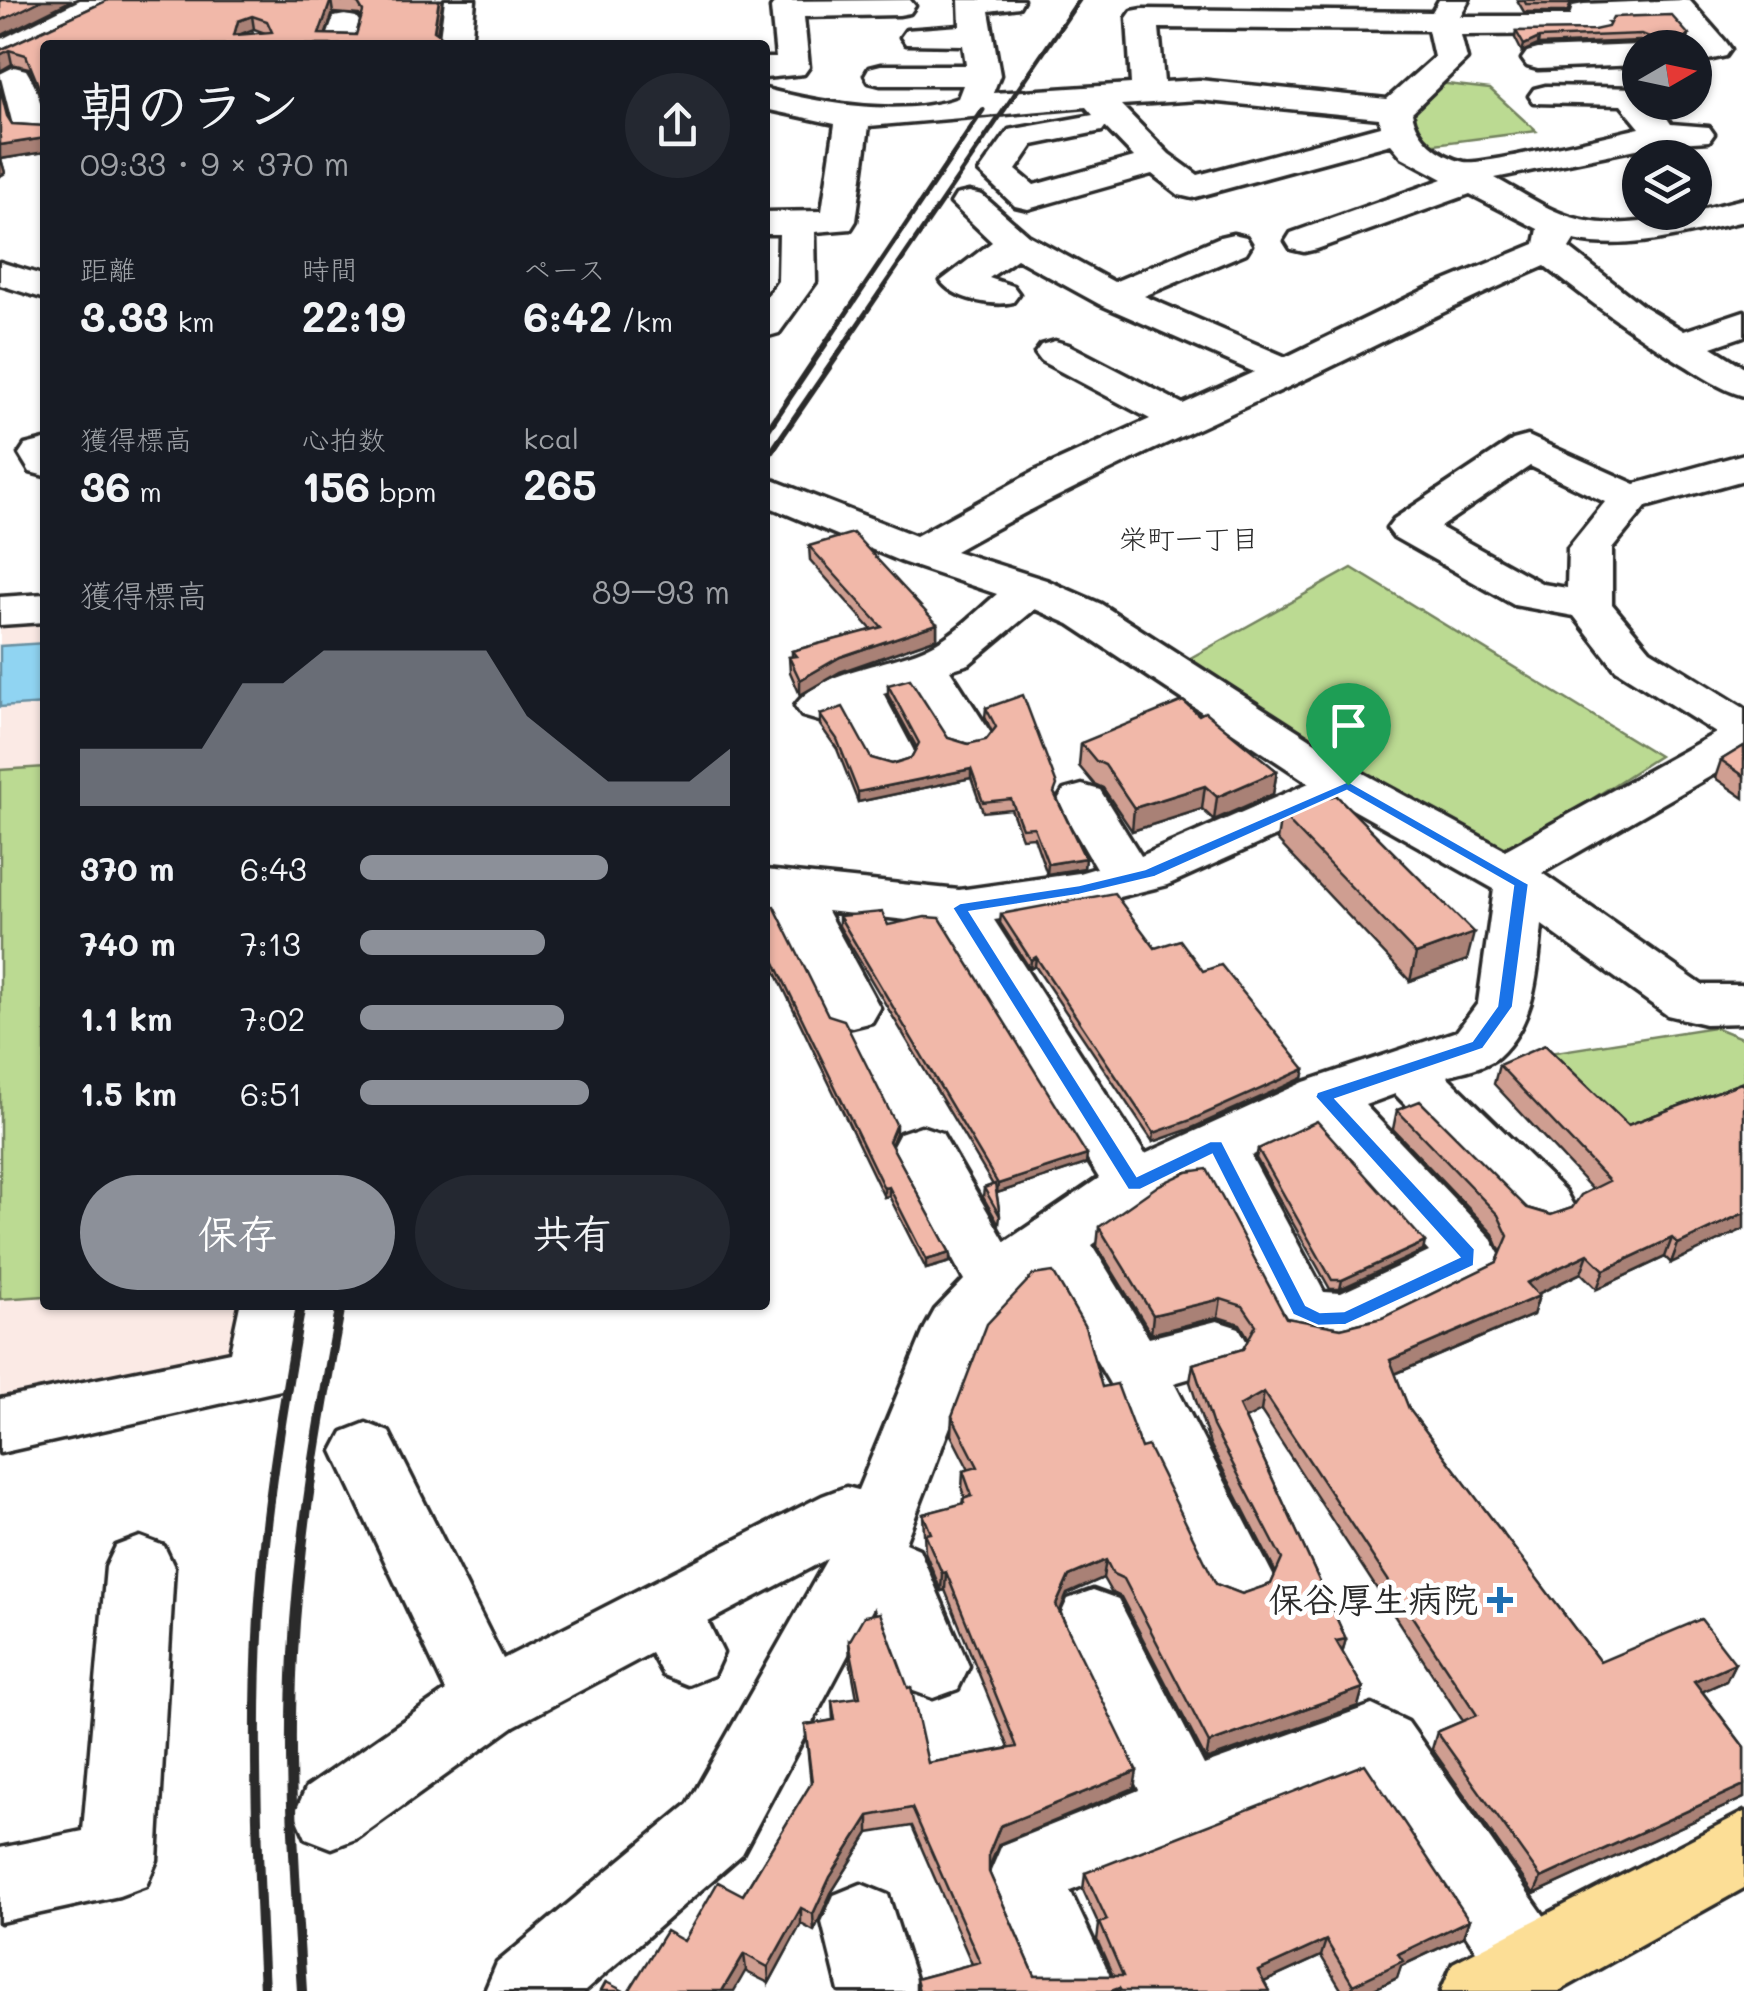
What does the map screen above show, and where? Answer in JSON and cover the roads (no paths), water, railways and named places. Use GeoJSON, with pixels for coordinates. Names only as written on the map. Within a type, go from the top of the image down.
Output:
{"type":"FeatureCollection","features":[{"type":"Feature","properties":{"kind":"main road"},"geometry":{"type":"LineString","coordinates":[[1506,1978],[1744,1848]]}},
{"type":"Feature","properties":{"kind":"street"},"geometry":{"type":"LineString","coordinates":[[53,40],[104,0]]}},
{"type":"Feature","properties":{"kind":"street"},"geometry":{"type":"LineString","coordinates":[[455,40],[461,0]]}},
{"type":"Feature","properties":{"kind":"street"},"geometry":{"type":"LineString","coordinates":[[770,100],[853,118],[954,112],[978,90],[972,4],[1008,0]]}},
{"type":"Feature","properties":{"kind":"street"},"geometry":{"type":"LineString","coordinates":[[770,68],[792,66],[787,8],[899,6]]}},
{"type":"Feature","properties":{"kind":"street"},"geometry":{"type":"LineString","coordinates":[[1148,93],[1144,18],[1447,26],[1592,24],[1584,13],[1679,8],[1698,30]]}},
{"type":"Feature","properties":{"kind":"street"},"geometry":{"type":"LineString","coordinates":[[1447,26],[1498,60],[1622,56]]}},
{"type":"Feature","properties":{"kind":"street"},"geometry":{"type":"LineString","coordinates":[[881,76],[1105,108],[1157,161],[1192,187],[1396,121],[1447,26]]}},
{"type":"Feature","properties":{"kind":"street"},"geometry":{"type":"LineString","coordinates":[[917,37],[976,35]]}},
{"type":"Feature","properties":{"kind":"street"},"geometry":{"type":"LineString","coordinates":[[40,50],[15,70],[31,128],[40,127]]}},
{"type":"Feature","properties":{"kind":"street"},"geometry":{"type":"LineString","coordinates":[[1157,161],[1028,198],[998,172],[1020,137],[1148,93],[1215,91],[1396,121],[1414,150],[1467,178],[1552,238],[1587,284],[1678,346],[1744,384]]}},
{"type":"Feature","properties":{"kind":"street"},"geometry":{"type":"LineString","coordinates":[[1538,96],[1628,95],[1637,100],[1661,134]]}},
{"type":"Feature","properties":{"kind":"street"},"geometry":{"type":"LineString","coordinates":[[770,318],[797,282],[781,223],[838,222],[853,118]]}},
{"type":"Feature","properties":{"kind":"street"},"geometry":{"type":"LineString","coordinates":[[1304,241],[1467,178],[1661,134],[1697,134]]}},
{"type":"Feature","properties":{"kind":"street"},"geometry":{"type":"LineString","coordinates":[[969,203],[1015,243],[1112,296],[1287,372]]}},
{"type":"Feature","properties":{"kind":"street"},"geometry":{"type":"LineString","coordinates":[[918,553],[1048,482],[1287,372],[1552,238],[1583,234],[1617,236],[1744,210]]}},
{"type":"Feature","properties":{"kind":"street"},"geometry":{"type":"LineString","coordinates":[[1000,294],[960,281],[1015,243]]}},
{"type":"Feature","properties":{"kind":"street"},"geometry":{"type":"LineString","coordinates":[[1112,296],[1233,245]]}},
{"type":"Feature","properties":{"kind":"street"},"geometry":{"type":"LineString","coordinates":[[0,272],[40,286]]}},
{"type":"Feature","properties":{"kind":"street"},"geometry":{"type":"LineString","coordinates":[[1678,346],[1744,323]]}},
{"type":"Feature","properties":{"kind":"street"},"geometry":{"type":"LineString","coordinates":[[1055,353],[1183,420]]}},
{"type":"Feature","properties":{"kind":"street"},"geometry":{"type":"LineString","coordinates":[[1589,606],[1530,595],[1409,528],[1528,449],[1631,498]]}},
{"type":"Feature","properties":{"kind":"street"},"geometry":{"type":"LineString","coordinates":[[1744,467],[1631,498],[1590,548],[1589,606],[1632,660],[1744,729]]}},
{"type":"Feature","properties":{"kind":"street"},"geometry":{"type":"LineString","coordinates":[[770,492],[918,553],[1030,590],[1085,614],[1348,785],[1513,878],[1686,1000],[1705,1005],[1744,1004]]}},
{"type":"Feature","properties":{"kind":"street"},"geometry":{"type":"LineString","coordinates":[[892,754],[838,697],[952,654],[1030,590]]}},
{"type":"Feature","properties":{"kind":"street"},"geometry":{"type":"LineString","coordinates":[[0,611],[40,608]]}},
{"type":"Feature","properties":{"kind":"street"},"geometry":{"type":"LineString","coordinates":[[924,666],[968,735]]}},
{"type":"Feature","properties":{"kind":"street"},"geometry":{"type":"LineString","coordinates":[[1513,878],[1744,737]]}},
{"type":"Feature","properties":{"kind":"street"},"geometry":{"type":"LineString","coordinates":[[783,890],[960,908],[1079,890],[1150,873],[1348,785]]}},
{"type":"Feature","properties":{"kind":"street"},"geometry":{"type":"LineString","coordinates":[[1082,801],[1128,878]]}},
{"type":"Feature","properties":{"kind":"street"},"geometry":{"type":"LineString","coordinates":[[525,1991],[716,1829],[872,1542],[957,1328],[1006,1276],[1134,1185],[1324,1097],[1478,1045],[1505,1007],[1513,878]]}},
{"type":"Feature","properties":{"kind":"street"},"geometry":{"type":"LineString","coordinates":[[783,890],[799,909],[852,1008]]}},
{"type":"Feature","properties":{"kind":"street"},"geometry":{"type":"LineString","coordinates":[[960,908],[1134,1185]]}},
{"type":"Feature","properties":{"kind":"street"},"geometry":{"type":"LineString","coordinates":[[1406,1072],[1544,1206]]}},
{"type":"Feature","properties":{"kind":"street"},"geometry":{"type":"LineString","coordinates":[[1216,1146],[1305,1315],[1346,1318],[1468,1261],[1468,1254],[1324,1097]]}},
{"type":"Feature","properties":{"kind":"street"},"geometry":{"type":"LineString","coordinates":[[922,1148],[987,1265],[1006,1276]]}},
{"type":"Feature","properties":{"kind":"street"},"geometry":{"type":"LineString","coordinates":[[1057,1240],[1134,1368],[1240,1579]]}},
{"type":"Feature","properties":{"kind":"street"},"geometry":{"type":"LineString","coordinates":[[0,1426],[258,1372],[271,1310]]}},
{"type":"Feature","properties":{"kind":"street"},"geometry":{"type":"LineString","coordinates":[[1134,1368],[1217,1346]]}},
{"type":"Feature","properties":{"kind":"street"},"geometry":{"type":"LineString","coordinates":[[366,1450],[488,1703]]}},
{"type":"Feature","properties":{"kind":"street"},"geometry":{"type":"LineString","coordinates":[[332,1813],[488,1703],[676,1632],[846,1516],[895,1570],[933,1666]]}},
{"type":"Feature","properties":{"kind":"street"},"geometry":{"type":"LineString","coordinates":[[0,1885],[119,1860],[140,1567]]}},
{"type":"Feature","properties":{"kind":"street"},"geometry":{"type":"LineString","coordinates":[[1093,1621],[1186,1807]]}},
{"type":"Feature","properties":{"kind":"street"},"geometry":{"type":"LineString","coordinates":[[1077,1991],[1029,1888],[1029,1871],[1372,1738],[1382,1746],[1506,1978]]}},
{"type":"Feature","properties":{"kind":"water"},"geometry":{"type":"Polygon","coordinates":[[[40,643],[40,704],[0,707],[0,646],[40,643]]]}},
{"type":"Feature","properties":{"kind":"railway"},"geometry":{"type":"LineString","coordinates":[[848,339],[1079,0]]}},
{"type":"Feature","properties":{"kind":"railway"},"geometry":{"type":"LineString","coordinates":[[829,339],[983,110]]}},
{"type":"Feature","properties":{"kind":"railway"},"geometry":{"type":"LineString","coordinates":[[770,427],[830,337]]}},
{"type":"Feature","properties":{"kind":"railway"},"geometry":{"type":"LineString","coordinates":[[770,454],[850,337]]}},
{"type":"Feature","properties":{"kind":"railway"},"geometry":{"type":"LineString","coordinates":[[264,1991],[256,1757],[259,1616],[270,1499],[300,1310]]}},
{"type":"Feature","properties":{"kind":"railway"},"geometry":{"type":"LineString","coordinates":[[302,1991],[291,1781],[293,1654],[311,1479],[340,1310]]}},
{"type":"Feature","properties":{"kind":"place","name":"保谷厚生病院"},"geometry":{"type":"Point","coordinates":[1500,1600]}},
{"type":"Feature","properties":{"kind":"district","name":"栄町一丁目"},"geometry":{"type":"Point","coordinates":[1189,539]}}]}
